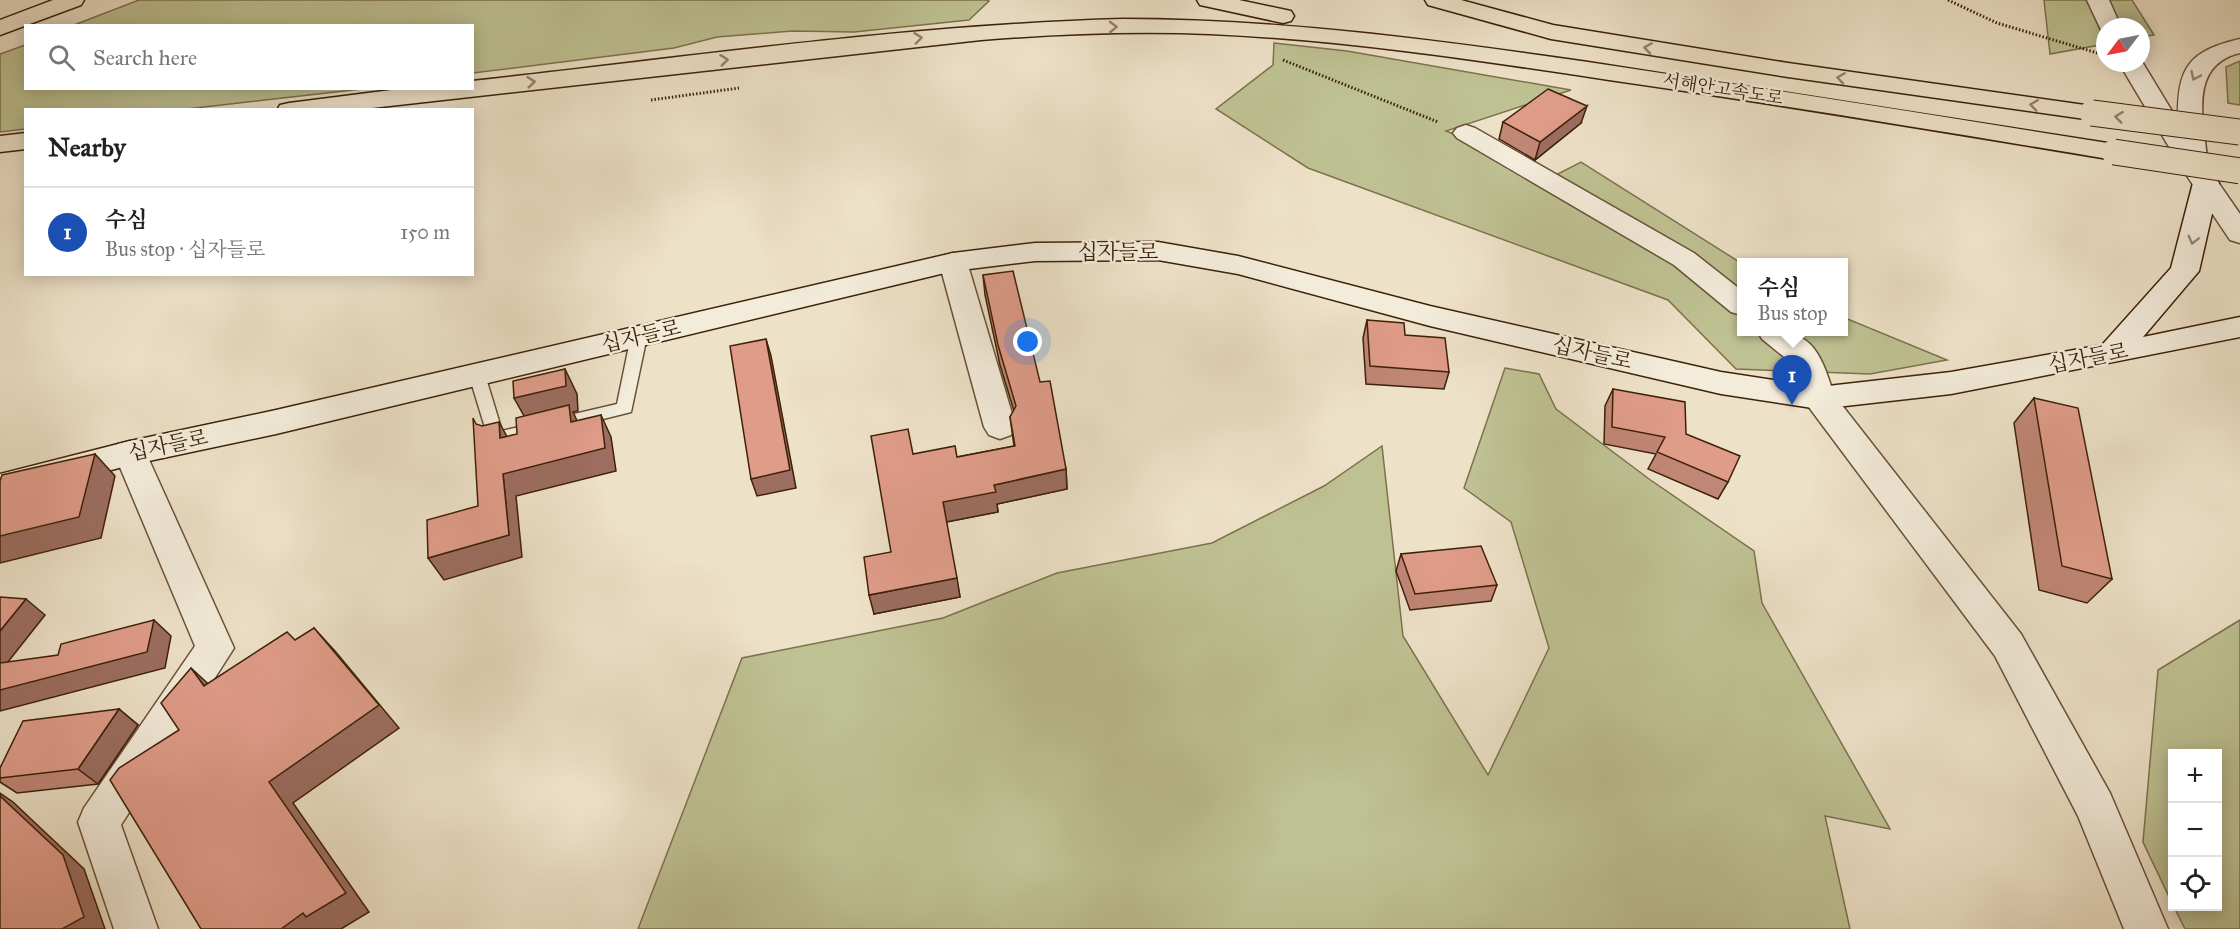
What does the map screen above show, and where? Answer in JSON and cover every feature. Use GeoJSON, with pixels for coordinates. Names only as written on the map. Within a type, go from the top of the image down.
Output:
{"type":"FeatureCollection","features":[{"type":"Feature","properties":{"kind":"highway"},"geometry":{"type":"LineString","coordinates":[[0,12],[30,0]]}},
{"type":"Feature","properties":{"kind":"highway"},"geometry":{"type":"LineString","coordinates":[[0,28],[73,0]]}},
{"type":"Feature","properties":{"kind":"highway","name":"서해안고속도로"},"geometry":{"type":"LineString","coordinates":[[1208,0],[1495,56],[1737,91],[2240,171]]}},
{"type":"Feature","properties":{"kind":"highway","name":"서해안고속도로"},"geometry":{"type":"LineString","coordinates":[[1436,0],[1551,32],[1788,70],[2240,132]]}},
{"type":"Feature","properties":{"kind":"highway"},"geometry":{"type":"LineString","coordinates":[[474,88],[933,36],[1090,27],[1172,26],[1257,31],[1366,40],[1495,56]]}},
{"type":"Feature","properties":{"kind":"highway"},"geometry":{"type":"LineString","coordinates":[[306,108],[455,90]]}},
{"type":"Feature","properties":{"kind":"highway"},"geometry":{"type":"LineString","coordinates":[[0,144],[24,141]]}},
{"type":"Feature","properties":{"kind":"main road"},"geometry":{"type":"LineString","coordinates":[[2098,0],[2106,18]]}},
{"type":"Feature","properties":{"kind":"main road"},"geometry":{"type":"LineString","coordinates":[[2111,354],[2185,271],[2200,175],[2190,87],[2203,59],[2225,47],[2240,46]]}},
{"type":"Feature","properties":{"kind":"main road"},"geometry":{"type":"LineString","coordinates":[[2137,72],[2200,175],[2240,234]]}},
{"type":"Feature","properties":{"kind":"main road"},"geometry":{"type":"LineString","coordinates":[[1467,133],[1684,259],[1737,302]]}},
{"type":"Feature","properties":{"kind":"main road","name":"십자들로"},"geometry":{"type":"LineString","coordinates":[[0,487],[130,453],[477,375],[952,262],[1035,252],[1158,251],[1238,265],[1430,316],[1721,383],[1819,398],[1951,383],[2111,354],[2240,327]]}},
{"type":"Feature","properties":{"kind":"main road"},"geometry":{"type":"LineString","coordinates":[[952,262],[1000,427]]}},
{"type":"Feature","properties":{"kind":"main road"},"geometry":{"type":"LineString","coordinates":[[1778,336],[1808,360],[1819,398],[2008,645],[2096,807],[2146,929]]}},
{"type":"Feature","properties":{"kind":"main road"},"geometry":{"type":"LineString","coordinates":[[130,453],[215,648],[99,822],[136,929]]}},
{"type":"Feature","properties":{"kind":"lane"},"geometry":{"type":"LineString","coordinates":[[477,375],[496,439],[625,408],[639,336]]}},
{"type":"Feature","properties":{"kind":"path"},"geometry":{"type":"LineString","coordinates":[[1948,0],[1997,23],[2096,53]]}},
{"type":"Feature","properties":{"kind":"path"},"geometry":{"type":"LineString","coordinates":[[1276,59],[1288,61],[1467,133]]}},
{"type":"Feature","properties":{"kind":"path"},"geometry":{"type":"LineString","coordinates":[[651,100],[740,88]]}},
{"type":"Feature","properties":{"kind":"green space"},"geometry":{"type":"Polygon","coordinates":[[[139,0],[989,1],[969,20],[854,32],[792,31],[717,37],[674,48],[474,73],[474,24],[77,24],[139,0]]]}},
{"type":"Feature","properties":{"kind":"green space"},"geometry":{"type":"Polygon","coordinates":[[[2044,0],[2132,0],[2143,18],[2096,18],[2096,46],[2050,54],[2044,0]]]}},
{"type":"Feature","properties":{"kind":"green space"},"geometry":{"type":"Polygon","coordinates":[[[1274,43],[1347,51],[1571,90],[1446,131],[1556,175],[1581,162],[1737,260],[1737,336],[1848,336],[1848,319],[1947,360],[1870,374],[1736,369],[1668,300],[1308,168],[1216,109],[1273,65],[1274,43]]]}},
{"type":"Feature","properties":{"kind":"green space"},"geometry":{"type":"Polygon","coordinates":[[[24,45],[24,90],[353,90],[196,108],[24,108],[24,129],[0,132],[0,54],[24,45]]]}},
{"type":"Feature","properties":{"kind":"green space"},"geometry":{"type":"Polygon","coordinates":[[[2240,61],[2240,105],[2228,103],[2226,67],[2240,61]]]}},
{"type":"Feature","properties":{"kind":"green space"},"geometry":{"type":"Polygon","coordinates":[[[1505,368],[1539,374],[1556,409],[1649,479],[1754,551],[1762,603],[1890,829],[1825,816],[1850,929],[638,929],[742,658],[943,618],[1057,573],[1212,543],[1324,486],[1382,446],[1403,636],[1488,775],[1549,648],[1511,522],[1464,488],[1505,368]]]}},
{"type":"Feature","properties":{"kind":"green space"},"geometry":{"type":"Polygon","coordinates":[[[2240,620],[2240,929],[2185,929],[2176,911],[2222,911],[2222,749],[2168,749],[2168,895],[2143,842],[2158,670],[2240,620]]]}},
{"type":"Feature","properties":{"kind":"building"},"geometry":{"type":"Polygon","coordinates":[[[1548,89],[1587,106],[1540,142],[1503,122],[1548,89]]]}},
{"type":"Feature","properties":{"kind":"building"},"geometry":{"type":"Polygon","coordinates":[[[1013,271],[1040,382],[1050,381],[1066,469],[994,485],[996,492],[943,502],[957,578],[869,595],[864,557],[891,552],[871,436],[908,429],[913,454],[955,446],[957,457],[1015,446],[1010,417],[1016,406],[998,345],[983,275],[1013,271]]]}},
{"type":"Feature","properties":{"kind":"building"},"geometry":{"type":"Polygon","coordinates":[[[1367,320],[1404,323],[1405,335],[1445,338],[1449,372],[1370,366],[1367,320]]]}},
{"type":"Feature","properties":{"kind":"building"},"geometry":{"type":"Polygon","coordinates":[[[766,339],[790,470],[751,479],[730,346],[766,339]]]}},
{"type":"Feature","properties":{"kind":"building"},"geometry":{"type":"Polygon","coordinates":[[[565,369],[566,386],[514,398],[513,381],[565,369]]]}},
{"type":"Feature","properties":{"kind":"building"},"geometry":{"type":"Polygon","coordinates":[[[1613,389],[1685,402],[1686,434],[1740,456],[1728,482],[1657,452],[1665,437],[1612,427],[1613,389]]]}},
{"type":"Feature","properties":{"kind":"building"},"geometry":{"type":"Polygon","coordinates":[[[2034,398],[2078,408],[2112,579],[2062,566],[2034,398]]]}},
{"type":"Feature","properties":{"kind":"building"},"geometry":{"type":"Polygon","coordinates":[[[569,405],[571,422],[601,415],[605,448],[503,474],[509,535],[428,558],[427,520],[478,506],[473,418],[476,424],[482,426],[499,422],[500,438],[517,434],[516,418],[569,405]]]}},
{"type":"Feature","properties":{"kind":"building"},"geometry":{"type":"Polygon","coordinates":[[[95,454],[79,517],[0,536],[0,481],[2,475],[95,454]]]}},
{"type":"Feature","properties":{"kind":"building"},"geometry":{"type":"Polygon","coordinates":[[[1481,546],[1497,585],[1415,594],[1401,554],[1481,546]]]}},
{"type":"Feature","properties":{"kind":"building"},"geometry":{"type":"Polygon","coordinates":[[[0,597],[26,599],[0,631],[0,597]]]}},
{"type":"Feature","properties":{"kind":"building"},"geometry":{"type":"Polygon","coordinates":[[[154,620],[147,652],[0,690],[0,663],[58,655],[61,644],[154,620]]]}},
{"type":"Feature","properties":{"kind":"building"},"geometry":{"type":"Polygon","coordinates":[[[314,628],[379,705],[269,782],[346,893],[306,917],[303,913],[281,929],[201,929],[110,780],[119,768],[179,730],[161,703],[191,668],[204,686],[287,632],[295,640],[314,628]]]}},
{"type":"Feature","properties":{"kind":"building"},"geometry":{"type":"Polygon","coordinates":[[[119,709],[78,769],[0,778],[0,768],[23,721],[119,709]]]}},
{"type":"Feature","properties":{"kind":"building"},"geometry":{"type":"Polygon","coordinates":[[[0,796],[63,855],[84,917],[62,929],[0,929],[0,796]]]}},
{"type":"Feature","properties":{"kind":"place","name":"수심"},"geometry":{"type":"Point","coordinates":[1792,405]}}]}
